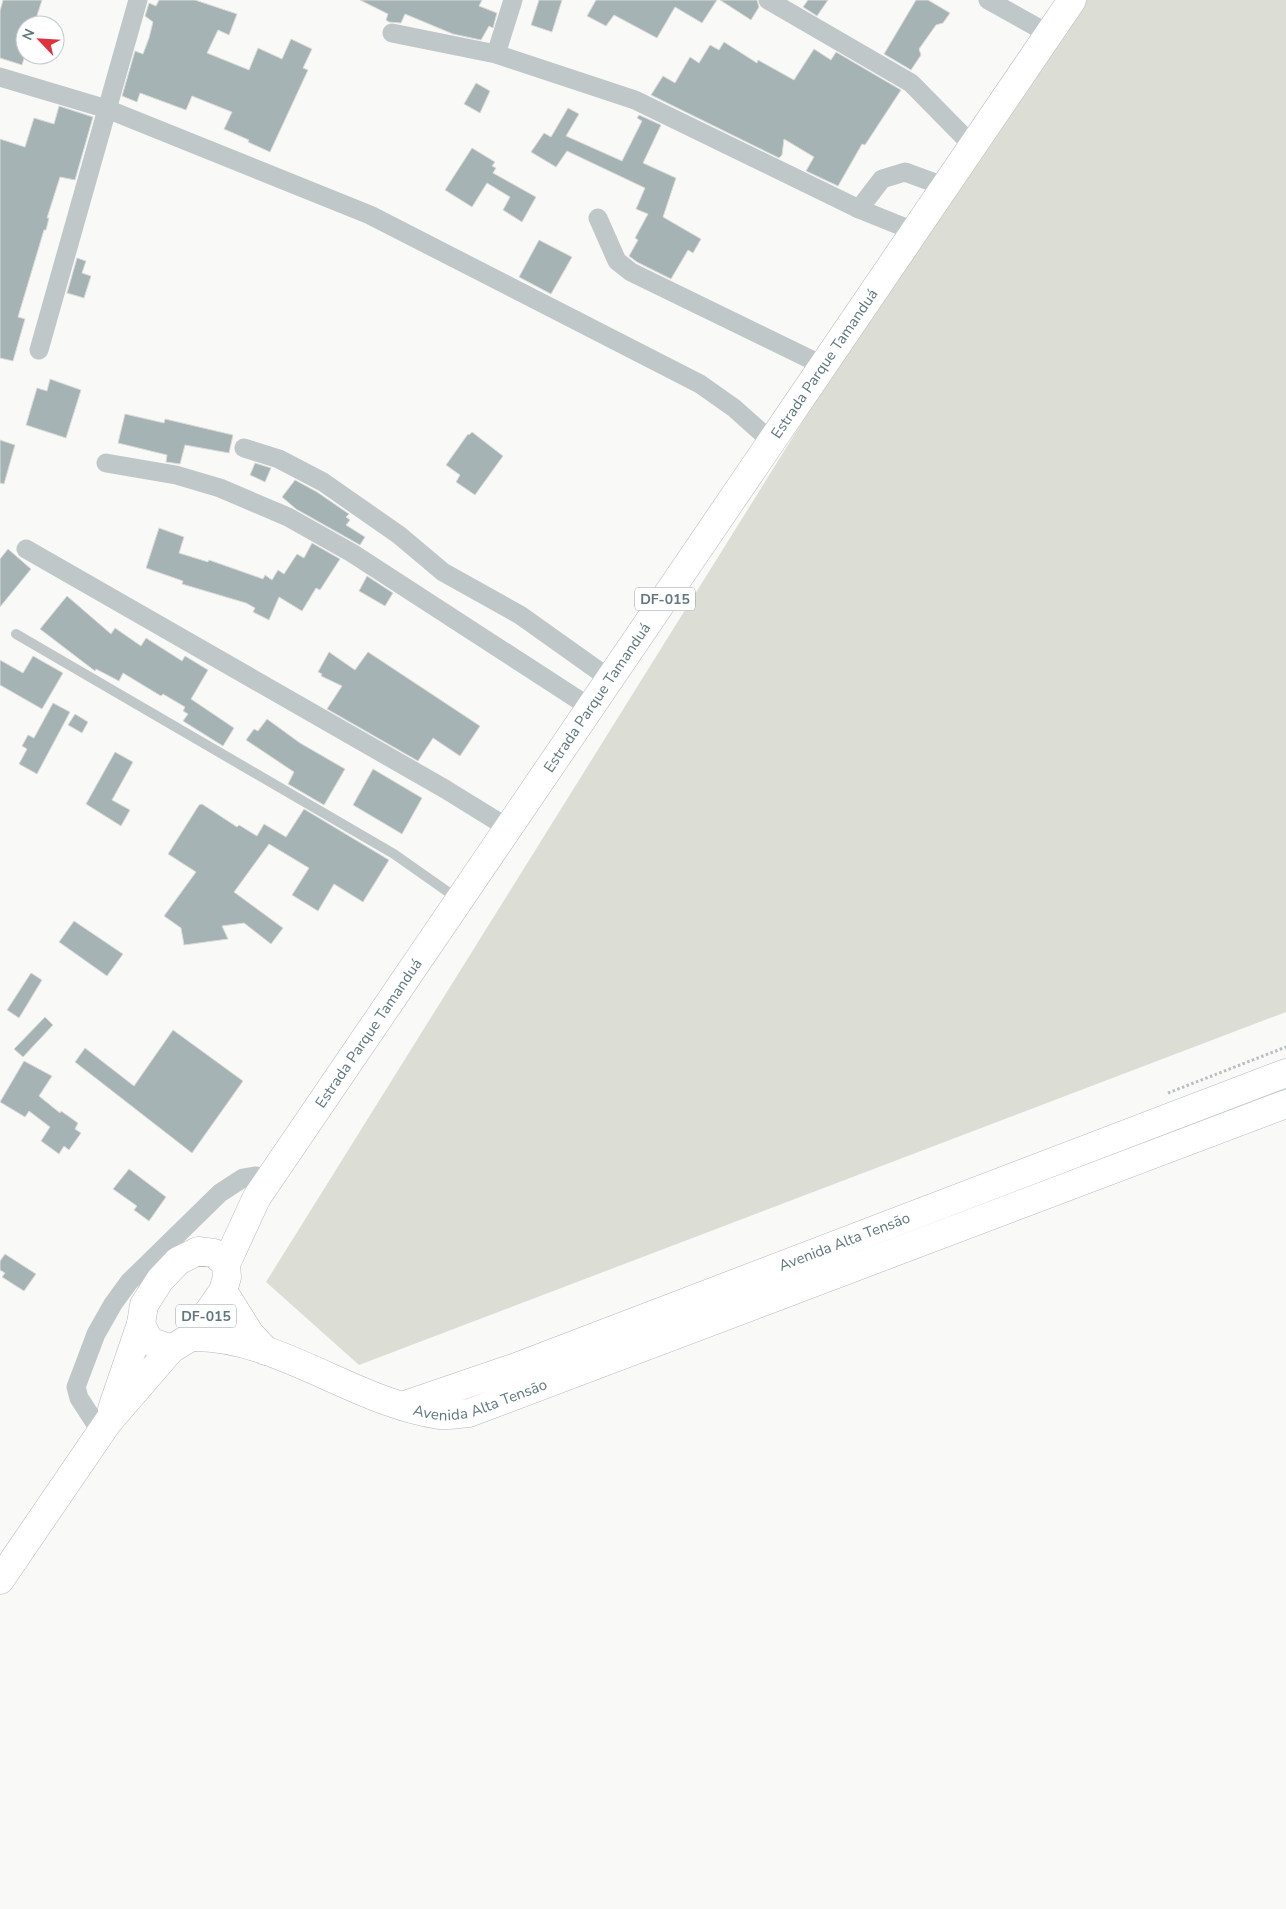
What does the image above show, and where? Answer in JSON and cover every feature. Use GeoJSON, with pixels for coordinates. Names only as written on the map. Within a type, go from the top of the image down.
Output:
{"type":"FeatureCollection","features":[{"type":"Feature","properties":{"kind":"main road","name":"Estrada Parque Tamanduá"},"geometry":{"type":"LineString","coordinates":[[226,1264],[264,1188],[1072,0]]}},
{"type":"Feature","properties":{"kind":"main road","name":"Avenida Alta Tensāo"},"geometry":{"type":"LineString","coordinates":[[402,1406],[516,1368],[1286,1073]]}},
{"type":"Feature","properties":{"kind":"main road","name":"Avenida Alta Tensāo"},"geometry":{"type":"LineString","coordinates":[[181,1343],[230,1339],[267,1352],[366,1394],[402,1406],[440,1415],[469,1413],[1286,1104]]}},
{"type":"Feature","properties":{"kind":"main road","name":"Estrada Parque Tamanduá"},"geometry":{"type":"LineString","coordinates":[[198,1251],[264,1188]]}},
{"type":"Feature","properties":{"kind":"main road"},"geometry":{"type":"LineString","coordinates":[[198,1251],[214,1254],[226,1264]]}},
{"type":"Feature","properties":{"kind":"main road","name":"DF-015"},"geometry":{"type":"LineString","coordinates":[[105,1427],[141,1324],[144,1305],[160,1280],[178,1261],[198,1251]]}},
{"type":"Feature","properties":{"kind":"main road","name":"DF-015"},"geometry":{"type":"LineString","coordinates":[[0,1580],[105,1427],[181,1343],[223,1292],[227,1276],[226,1264]]}},
{"type":"Feature","properties":{"kind":"main road","name":"Avenida Alta Tensāo"},"geometry":{"type":"LineString","coordinates":[[223,1292],[250,1334],[267,1352]]}},
{"type":"Feature","properties":{"kind":"main road","name":"DF-015"},"geometry":{"type":"LineString","coordinates":[[141,1324],[150,1341],[181,1343]]}},
{"type":"Feature","properties":{"kind":"street"},"geometry":{"type":"LineString","coordinates":[[39,350],[138,0]]}},
{"type":"Feature","properties":{"kind":"street"},"geometry":{"type":"LineString","coordinates":[[496,54],[513,0]]}},
{"type":"Feature","properties":{"kind":"street"},"geometry":{"type":"LineString","coordinates":[[768,0],[911,83],[974,146]]}},
{"type":"Feature","properties":{"kind":"street"},"geometry":{"type":"LineString","coordinates":[[988,0],[1049,34]]}},
{"type":"Feature","properties":{"kind":"street"},"geometry":{"type":"LineString","coordinates":[[392,33],[496,54],[635,100],[859,208],[916,232]]}},
{"type":"Feature","properties":{"kind":"street"},"geometry":{"type":"LineString","coordinates":[[0,77],[107,109],[379,220],[700,384],[734,408],[772,442]]}},
{"type":"Feature","properties":{"kind":"street"},"geometry":{"type":"LineString","coordinates":[[859,208],[882,179],[905,172],[946,187]]}},
{"type":"Feature","properties":{"kind":"street"},"geometry":{"type":"LineString","coordinates":[[598,218],[617,261],[631,272],[824,366]]}},
{"type":"Feature","properties":{"kind":"street"},"geometry":{"type":"LineString","coordinates":[[244,448],[279,460],[323,482],[399,535],[443,572],[520,615],[610,679]]}},
{"type":"Feature","properties":{"kind":"street"},"geometry":{"type":"LineString","coordinates":[[106,464],[176,475],[220,488],[288,517],[352,553],[590,708]]}},
{"type":"Feature","properties":{"kind":"street"},"geometry":{"type":"LineString","coordinates":[[26,549],[445,788],[508,828]]}},
{"type":"Feature","properties":{"kind":"street"},"geometry":{"type":"LineString","coordinates":[[105,1427],[78,1398],[76,1387],[96,1334],[113,1304],[129,1282],[220,1193],[243,1178],[255,1176],[264,1188]]}},
{"type":"Feature","properties":{"kind":"lane"},"geometry":{"type":"LineString","coordinates":[[16,634],[394,854],[459,900]]}},
{"type":"Feature","properties":{"kind":"shaded area"},"geometry":{"type":"Polygon","coordinates":[[[1087,0],[1286,0],[1286,1012],[359,1365],[266,1282],[816,400],[1087,0]]]}},
{"type":"Feature","properties":{"kind":"building"},"geometry":{"type":"Polygon","coordinates":[[[3,0],[42,0],[37,15],[15,15],[15,63],[0,58],[0,11],[3,0]]]}},
{"type":"Feature","properties":{"kind":"building"},"geometry":{"type":"Polygon","coordinates":[[[159,0],[195,0],[237,14],[229,35],[218,30],[207,53],[249,70],[258,48],[282,59],[291,39],[312,49],[303,68],[308,70],[270,152],[224,129],[232,112],[192,96],[186,110],[140,93],[137,102],[122,96],[135,51],[143,54],[149,38],[153,22],[145,16],[149,3],[156,6],[159,0]]]}},
{"type":"Feature","properties":{"kind":"building"},"geometry":{"type":"Polygon","coordinates":[[[360,0],[482,0],[479,6],[497,13],[493,28],[489,26],[481,40],[453,34],[405,14],[401,23],[389,22],[386,20],[388,14],[360,0]]]}},
{"type":"Feature","properties":{"kind":"building"},"geometry":{"type":"Polygon","coordinates":[[[539,0],[562,0],[552,32],[531,25],[539,0]]]}},
{"type":"Feature","properties":{"kind":"building"},"geometry":{"type":"Polygon","coordinates":[[[596,0],[717,0],[702,23],[675,7],[657,38],[614,15],[606,26],[587,16],[596,0]]]}},
{"type":"Feature","properties":{"kind":"building"},"geometry":{"type":"Polygon","coordinates":[[[720,0],[757,0],[759,7],[751,20],[720,0]]]}},
{"type":"Feature","properties":{"kind":"building"},"geometry":{"type":"Polygon","coordinates":[[[808,0],[828,0],[817,16],[803,7],[808,0]]]}},
{"type":"Feature","properties":{"kind":"building"},"geometry":{"type":"Polygon","coordinates":[[[916,0],[928,0],[950,13],[943,23],[936,25],[919,49],[921,55],[911,70],[884,54],[916,0]]]}},
{"type":"Feature","properties":{"kind":"building"},"geometry":{"type":"Polygon","coordinates":[[[724,42],[757,63],[758,60],[794,80],[814,49],[831,60],[836,52],[901,90],[865,145],[862,144],[838,186],[806,171],[814,157],[784,139],[782,155],[779,158],[651,95],[663,76],[675,83],[690,57],[699,63],[710,45],[719,50],[724,42]]]}},
{"type":"Feature","properties":{"kind":"building"},"geometry":{"type":"Polygon","coordinates":[[[476,83],[490,91],[480,113],[464,104],[476,83]]]}},
{"type":"Feature","properties":{"kind":"building"},"geometry":{"type":"Polygon","coordinates":[[[59,106],[93,117],[75,180],[60,177],[47,218],[49,218],[46,230],[44,230],[18,317],[25,319],[13,361],[0,358],[0,139],[25,147],[34,118],[54,124],[59,106]]]}},
{"type":"Feature","properties":{"kind":"building"},"geometry":{"type":"Polygon","coordinates":[[[568,108],[579,114],[566,136],[622,161],[642,121],[637,118],[639,115],[661,125],[643,163],[676,178],[663,217],[701,239],[693,253],[688,250],[671,279],[629,256],[638,240],[635,238],[648,214],[636,209],[645,188],[567,151],[556,167],[531,152],[544,133],[551,137],[568,108]]]}},
{"type":"Feature","properties":{"kind":"building"},"geometry":{"type":"Polygon","coordinates":[[[472,148],[495,162],[492,166],[496,168],[493,173],[536,197],[522,222],[503,210],[510,197],[487,183],[472,207],[445,190],[472,148]]]}},
{"type":"Feature","properties":{"kind":"building"},"geometry":{"type":"Polygon","coordinates":[[[539,240],[572,257],[551,294],[519,277],[539,240]]]}},
{"type":"Feature","properties":{"kind":"building"},"geometry":{"type":"Polygon","coordinates":[[[77,258],[86,261],[82,273],[91,276],[84,298],[67,293],[77,258]]]}},
{"type":"Feature","properties":{"kind":"building"},"geometry":{"type":"Polygon","coordinates":[[[50,379],[81,390],[66,438],[26,425],[37,388],[47,391],[50,379]]]}},
{"type":"Feature","properties":{"kind":"building"},"geometry":{"type":"Polygon","coordinates":[[[125,414],[164,423],[165,419],[233,435],[229,453],[185,445],[180,464],[166,462],[167,455],[118,443],[125,414]]]}},
{"type":"Feature","properties":{"kind":"building"},"geometry":{"type":"Polygon","coordinates":[[[472,432],[503,456],[475,495],[456,482],[460,475],[446,465],[468,434],[472,432]]]}},
{"type":"Feature","properties":{"kind":"building"},"geometry":{"type":"Polygon","coordinates":[[[0,440],[15,445],[4,484],[0,483],[0,440]]]}},
{"type":"Feature","properties":{"kind":"building"},"geometry":{"type":"Polygon","coordinates":[[[255,463],[271,468],[265,482],[250,475],[255,463]]]}},
{"type":"Feature","properties":{"kind":"building"},"geometry":{"type":"Polygon","coordinates":[[[295,480],[317,492],[349,514],[346,517],[350,520],[346,525],[365,537],[360,545],[296,509],[282,497],[295,480]]]}},
{"type":"Feature","properties":{"kind":"building"},"geometry":{"type":"Polygon","coordinates":[[[159,528],[184,537],[179,553],[208,562],[209,560],[263,579],[265,575],[272,580],[278,570],[284,574],[297,554],[304,558],[312,543],[340,559],[320,590],[316,588],[302,611],[279,597],[269,620],[253,612],[255,608],[246,603],[182,584],[183,581],[146,568],[159,528]]]}},
{"type":"Feature","properties":{"kind":"building"},"geometry":{"type":"Polygon","coordinates":[[[8,549],[31,569],[0,607],[0,559],[8,549]]]}},
{"type":"Feature","properties":{"kind":"building"},"geometry":{"type":"Polygon","coordinates":[[[367,576],[393,593],[385,606],[359,591],[367,576]]]}},
{"type":"Feature","properties":{"kind":"building"},"geometry":{"type":"Polygon","coordinates":[[[67,596],[111,634],[115,628],[141,646],[146,638],[182,661],[185,656],[208,670],[191,699],[234,728],[223,746],[183,721],[188,714],[183,711],[185,707],[163,694],[161,696],[123,673],[119,681],[96,669],[95,671],[40,629],[67,596]]]}},
{"type":"Feature","properties":{"kind":"building"},"geometry":{"type":"Polygon","coordinates":[[[329,652],[355,670],[368,652],[480,726],[460,756],[433,738],[418,761],[327,709],[342,686],[321,676],[322,674],[318,672],[329,652]]]}},
{"type":"Feature","properties":{"kind":"building"},"geometry":{"type":"Polygon","coordinates":[[[33,656],[63,673],[42,709],[0,685],[0,660],[23,673],[33,656]]]}},
{"type":"Feature","properties":{"kind":"building"},"geometry":{"type":"Polygon","coordinates":[[[53,703],[70,712],[37,774],[19,764],[27,749],[22,746],[28,735],[34,738],[53,703]]]}},
{"type":"Feature","properties":{"kind":"building"},"geometry":{"type":"Polygon","coordinates":[[[75,714],[88,722],[82,733],[68,725],[75,714]]]}},
{"type":"Feature","properties":{"kind":"building"},"geometry":{"type":"Polygon","coordinates":[[[267,719],[300,743],[345,769],[324,805],[288,784],[294,772],[246,740],[254,729],[258,731],[267,719]]]}},
{"type":"Feature","properties":{"kind":"building"},"geometry":{"type":"Polygon","coordinates":[[[115,752],[133,762],[112,800],[130,810],[121,826],[86,804],[115,752]]]}},
{"type":"Feature","properties":{"kind":"building"},"geometry":{"type":"Polygon","coordinates":[[[373,769],[422,798],[402,834],[353,805],[373,769]]]}},
{"type":"Feature","properties":{"kind":"building"},"geometry":{"type":"Polygon","coordinates":[[[202,804],[237,827],[239,825],[257,836],[264,824],[286,837],[304,809],[389,860],[363,902],[334,884],[318,911],[292,895],[309,868],[269,844],[234,892],[283,928],[271,944],[244,923],[222,926],[228,939],[184,945],[181,928],[164,916],[196,872],[168,854],[199,805],[202,804]]]}},
{"type":"Feature","properties":{"kind":"building"},"geometry":{"type":"Polygon","coordinates":[[[74,921],[123,954],[107,976],[59,942],[74,921]]]}},
{"type":"Feature","properties":{"kind":"building"},"geometry":{"type":"Polygon","coordinates":[[[31,973],[42,980],[19,1018],[7,1010],[31,973]]]}},
{"type":"Feature","properties":{"kind":"building"},"geometry":{"type":"Polygon","coordinates":[[[45,1017],[53,1025],[23,1057],[14,1049],[45,1017]]]}},
{"type":"Feature","properties":{"kind":"building"},"geometry":{"type":"Polygon","coordinates":[[[173,1030],[243,1081],[192,1153],[75,1062],[85,1048],[134,1086],[173,1030]]]}},
{"type":"Feature","properties":{"kind":"building"},"geometry":{"type":"Polygon","coordinates":[[[24,1061],[52,1076],[39,1096],[60,1113],[61,1111],[78,1123],[75,1129],[81,1133],[69,1150],[64,1146],[59,1154],[41,1141],[50,1127],[29,1111],[25,1117],[0,1102],[24,1061]]]}},
{"type":"Feature","properties":{"kind":"building"},"geometry":{"type":"Polygon","coordinates":[[[129,1169],[166,1197],[149,1221],[134,1210],[137,1206],[113,1189],[129,1169]]]}},
{"type":"Feature","properties":{"kind":"building"},"geometry":{"type":"Polygon","coordinates":[[[5,1254],[36,1274],[24,1291],[2,1277],[5,1273],[0,1270],[0,1261],[5,1254]]]}}]}
